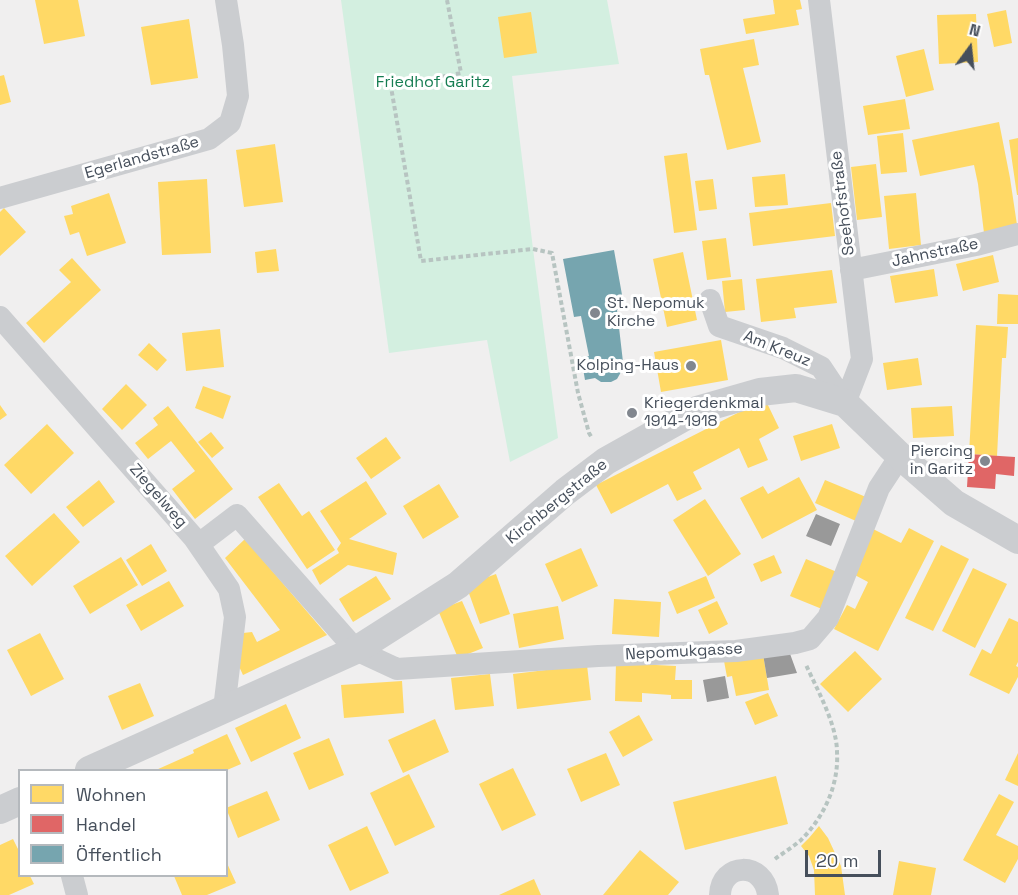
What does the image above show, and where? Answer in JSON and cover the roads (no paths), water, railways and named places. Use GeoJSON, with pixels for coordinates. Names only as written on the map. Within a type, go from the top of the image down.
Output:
{"type":"FeatureCollection","features":[{"type":"Feature","properties":{"kind":"street","name":"Egerlandstraße"},"geometry":{"type":"LineString","coordinates":[[0,198],[209,139],[230,123],[237,96],[234,45],[226,0]]}},
{"type":"Feature","properties":{"kind":"street","name":"Seehofstraße"},"geometry":{"type":"LineString","coordinates":[[819,0],[862,359],[845,403]]}},
{"type":"Feature","properties":{"kind":"street","name":"Jahnstraße"},"geometry":{"type":"LineString","coordinates":[[851,270],[976,245],[1018,234]]}},
{"type":"Feature","properties":{"kind":"street","name":"Am Kreuz"},"geometry":{"type":"LineString","coordinates":[[710,300],[719,326],[783,348],[821,367],[845,403]]}},
{"type":"Feature","properties":{"kind":"street","name":"Ziegelweg"},"geometry":{"type":"LineString","coordinates":[[1,320],[199,544],[229,589],[235,617],[224,710]]}},
{"type":"Feature","properties":{"kind":"street","name":"Kirchbergstraße"},"geometry":{"type":"LineString","coordinates":[[93,769],[356,650],[458,585],[565,492],[606,461],[697,410],[760,392],[796,388],[845,403]]}},
{"type":"Feature","properties":{"kind":"street"},"geometry":{"type":"LineString","coordinates":[[845,403],[900,456],[954,503],[1018,540]]}},
{"type":"Feature","properties":{"kind":"street","name":"Nepomukgasse"},"geometry":{"type":"LineString","coordinates":[[356,650],[397,669],[598,656],[736,651],[810,639],[828,618],[879,488],[900,456]]}},
{"type":"Feature","properties":{"kind":"street"},"geometry":{"type":"LineString","coordinates":[[199,544],[237,515],[356,650]]}},
{"type":"Feature","properties":{"kind":"street"},"geometry":{"type":"LineString","coordinates":[[0,810],[18,802]]}},
{"type":"Feature","properties":{"kind":"street"},"geometry":{"type":"LineString","coordinates":[[720,895],[726,877],[740,870],[756,873],[766,886],[768,895]]}},
{"type":"Feature","properties":{"kind":"street"},"geometry":{"type":"LineString","coordinates":[[72,877],[76,895]]}},
{"type":"Feature","properties":{"kind":"place","name":"St. Nepomuk Kirche"},"geometry":{"type":"Point","coordinates":[595,313]}},
{"type":"Feature","properties":{"kind":"place","name":"Kolping-Haus"},"geometry":{"type":"Point","coordinates":[691,366]}},
{"type":"Feature","properties":{"kind":"place","name":"Kriegerdenkmal 1914-1918"},"geometry":{"type":"Point","coordinates":[632,413]}},
{"type":"Feature","properties":{"kind":"place","name":"Piercing in Garitz"},"geometry":{"type":"Point","coordinates":[985,461]}},
{"type":"Feature","properties":{"kind":"park label","name":"Friedhof Garitz"},"geometry":{"type":"Point","coordinates":[433,83]}}]}
